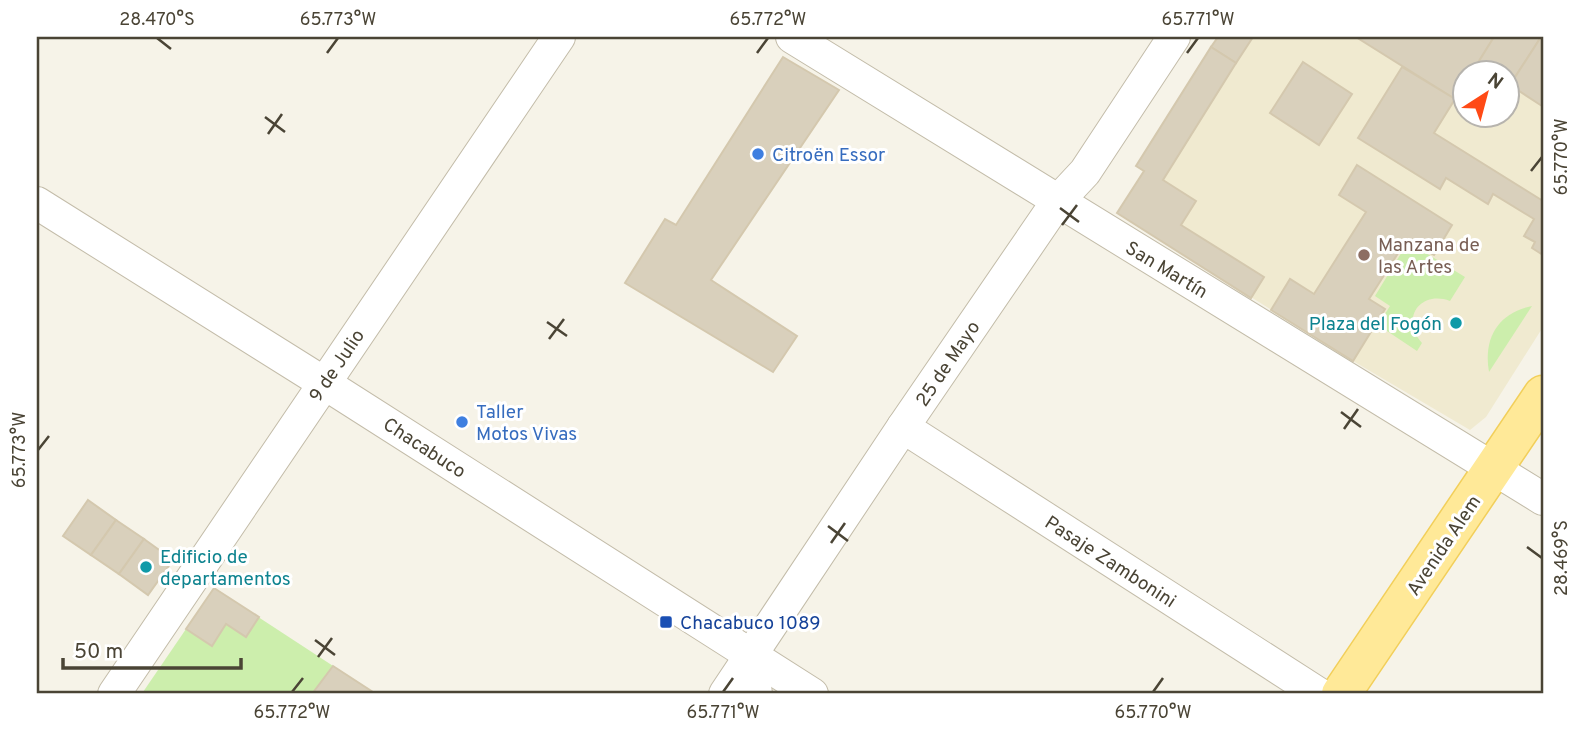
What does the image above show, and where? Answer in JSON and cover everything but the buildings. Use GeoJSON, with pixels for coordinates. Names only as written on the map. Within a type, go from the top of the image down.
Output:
{"type":"FeatureCollection","features":[{"type":"Feature","properties":{"kind":"main road","name":"Avenida Alem"},"geometry":{"type":"LineString","coordinates":[[1341,694],[1543,395]]}},
{"type":"Feature","properties":{"kind":"street","name":"9 de Julio"},"geometry":{"type":"LineString","coordinates":[[114,694],[559,37]]}},
{"type":"Feature","properties":{"kind":"street","name":"San Martín"},"geometry":{"type":"LineString","coordinates":[[792,37],[1543,499]]}},
{"type":"Feature","properties":{"kind":"street","name":"25 de Mayo"},"geometry":{"type":"LineString","coordinates":[[725,694],[903,427],[1057,202],[1085,172],[1174,37]]}},
{"type":"Feature","properties":{"kind":"street","name":"Chacabuco"},"geometry":{"type":"LineString","coordinates":[[37,203],[812,694]]}},
{"type":"Feature","properties":{"kind":"street","name":"Pasaje Zambonini"},"geometry":{"type":"LineString","coordinates":[[903,427],[1319,694]]}},
{"type":"Feature","properties":{"kind":"street"},"geometry":{"type":"LineString","coordinates":[[751,656],[757,694]]}},
{"type":"Feature","properties":{"kind":"shaded area","name":"Manzana de las Artes"},"geometry":{"type":"Polygon","coordinates":[[[1218,37],[1543,37],[1543,327],[1486,417],[1470,430],[1353,361],[1117,213],[1143,172],[1136,166],[1218,37]]]}},
{"type":"Feature","properties":{"kind":"green space"},"geometry":{"type":"Polygon","coordinates":[[[1408,242],[1465,277],[1450,301],[1430,300],[1416,309],[1413,325],[1422,343],[1417,351],[1378,325],[1390,306],[1375,296],[1408,242]]]}},
{"type":"Feature","properties":{"kind":"green space"},"geometry":{"type":"Polygon","coordinates":[[[1532,306],[1489,372],[1488,348],[1496,329],[1510,314],[1532,306]]]}},
{"type":"Feature","properties":{"kind":"green space"},"geometry":{"type":"Polygon","coordinates":[[[214,588],[376,694],[143,692],[214,588]]]}},
{"type":"Feature","properties":{"kind":"place","name":"Citroën Essor"},"geometry":{"type":"Point","coordinates":[758,154]}},
{"type":"Feature","properties":{"kind":"place","name":"Manzana de las Artes"},"geometry":{"type":"Point","coordinates":[1364,255]}},
{"type":"Feature","properties":{"kind":"place","name":"Plaza del Fogón"},"geometry":{"type":"Point","coordinates":[1456,323]}},
{"type":"Feature","properties":{"kind":"place","name":"Taller Motos Vivas"},"geometry":{"type":"Point","coordinates":[462,422]}},
{"type":"Feature","properties":{"kind":"place","name":"Edificio de departamentos"},"geometry":{"type":"Point","coordinates":[146,567]}},
{"type":"Feature","properties":{"kind":"place","name":"Chacabuco 1089"},"geometry":{"type":"Point","coordinates":[666,622]}}]}
